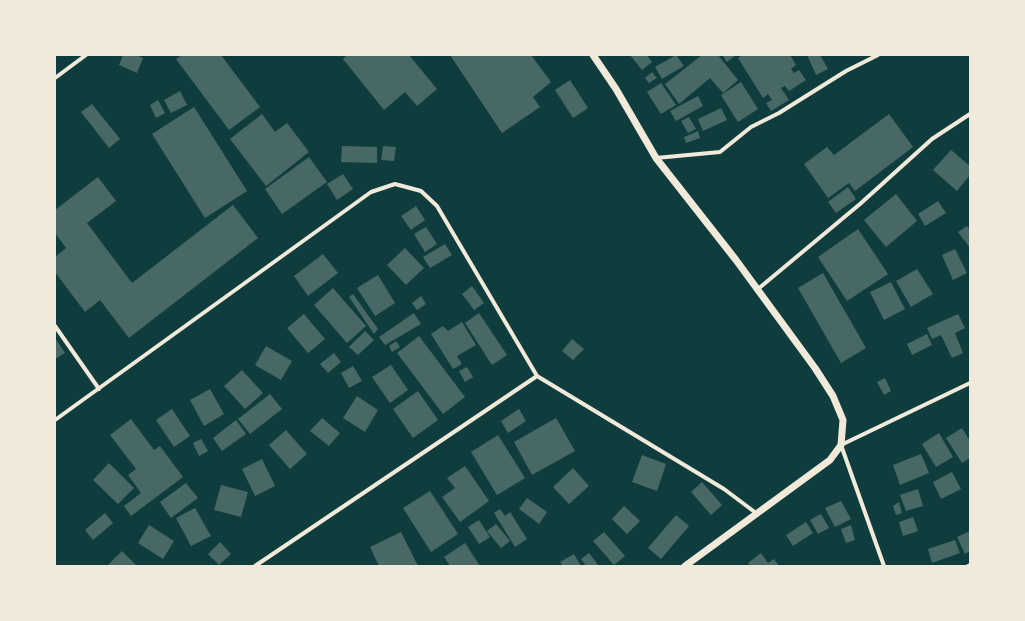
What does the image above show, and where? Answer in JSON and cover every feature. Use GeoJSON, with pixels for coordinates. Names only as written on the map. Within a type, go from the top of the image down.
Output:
{"type":"FeatureCollection","features":[{"type":"Feature","properties":{"kind":"street"},"geometry":{"type":"LineString","coordinates":[[55,78],[86,55]]}},
{"type":"Feature","properties":{"kind":"street"},"geometry":{"type":"LineString","coordinates":[[593,55],[616,89],[656,158],[758,289],[815,368],[833,396],[843,420],[841,445],[884,566]]}},
{"type":"Feature","properties":{"kind":"street"},"geometry":{"type":"LineString","coordinates":[[656,158],[720,152],[751,127],[780,113],[846,71],[878,55]]}},
{"type":"Feature","properties":{"kind":"street"},"geometry":{"type":"LineString","coordinates":[[758,289],[860,204],[932,139],[970,114]]}},
{"type":"Feature","properties":{"kind":"street"},"geometry":{"type":"LineString","coordinates":[[55,420],[371,192],[395,184],[421,191],[437,206],[537,376],[724,489],[756,513]]}},
{"type":"Feature","properties":{"kind":"street"},"geometry":{"type":"LineString","coordinates":[[55,326],[99,389]]}},
{"type":"Feature","properties":{"kind":"street"},"geometry":{"type":"LineString","coordinates":[[255,566],[537,376]]}},
{"type":"Feature","properties":{"kind":"street"},"geometry":{"type":"LineString","coordinates":[[685,566],[830,460],[841,445],[970,383]]}},
{"type":"Feature","properties":{"kind":"building"},"geometry":{"type":"Polygon","coordinates":[[[123,55],[136,55],[143,58],[137,73],[119,65],[123,55]]]}},
{"type":"Feature","properties":{"kind":"building"},"geometry":{"type":"Polygon","coordinates":[[[182,55],[221,55],[260,107],[229,130],[176,59],[182,55]]]}},
{"type":"Feature","properties":{"kind":"building"},"geometry":{"type":"Polygon","coordinates":[[[347,55],[409,55],[437,89],[417,106],[405,92],[384,110],[343,59],[347,55]]]}},
{"type":"Feature","properties":{"kind":"building"},"geometry":{"type":"Polygon","coordinates":[[[450,55],[531,55],[551,82],[533,97],[540,107],[502,133],[450,55]]]}},
{"type":"Feature","properties":{"kind":"building"},"geometry":{"type":"Polygon","coordinates":[[[630,55],[647,55],[652,62],[642,70],[630,55]]]}},
{"type":"Feature","properties":{"kind":"building"},"geometry":{"type":"Polygon","coordinates":[[[676,55],[684,66],[662,79],[655,67],[676,55]]]}},
{"type":"Feature","properties":{"kind":"building"},"geometry":{"type":"Polygon","coordinates":[[[702,55],[718,55],[738,80],[723,93],[710,78],[679,104],[665,84],[702,55]]]}},
{"type":"Feature","properties":{"kind":"building"},"geometry":{"type":"Polygon","coordinates":[[[722,55],[736,55],[727,62],[722,55]]]}},
{"type":"Feature","properties":{"kind":"building"},"geometry":{"type":"Polygon","coordinates":[[[742,55],[790,55],[796,65],[791,69],[794,73],[799,70],[806,80],[789,91],[785,86],[781,88],[789,100],[771,111],[766,103],[772,100],[768,94],[763,98],[738,58],[742,55]]]}},
{"type":"Feature","properties":{"kind":"building"},"geometry":{"type":"Polygon","coordinates":[[[807,55],[820,55],[828,69],[816,75],[807,55]]]}},
{"type":"Feature","properties":{"kind":"building"},"geometry":{"type":"Polygon","coordinates":[[[652,72],[657,78],[649,83],[645,78],[652,72]]]}},
{"type":"Feature","properties":{"kind":"building"},"geometry":{"type":"Polygon","coordinates":[[[570,80],[588,108],[573,118],[555,90],[570,80]]]}},
{"type":"Feature","properties":{"kind":"building"},"geometry":{"type":"Polygon","coordinates":[[[741,82],[758,109],[738,122],[721,95],[741,82]]]}},
{"type":"Feature","properties":{"kind":"building"},"geometry":{"type":"Polygon","coordinates":[[[661,83],[676,105],[661,114],[647,92],[661,83]]]}},
{"type":"Feature","properties":{"kind":"building"},"geometry":{"type":"Polygon","coordinates":[[[180,91],[187,105],[171,113],[164,100],[180,91]]]}},
{"type":"Feature","properties":{"kind":"building"},"geometry":{"type":"Polygon","coordinates":[[[698,96],[703,106],[676,121],[670,111],[698,96]]]}},
{"type":"Feature","properties":{"kind":"building"},"geometry":{"type":"Polygon","coordinates":[[[158,100],[165,113],[156,118],[150,105],[158,100]]]}},
{"type":"Feature","properties":{"kind":"building"},"geometry":{"type":"Polygon","coordinates":[[[92,104],[120,139],[109,148],[81,112],[92,104]]]}},
{"type":"Feature","properties":{"kind":"building"},"geometry":{"type":"Polygon","coordinates":[[[194,107],[247,191],[205,218],[152,134],[194,107]]]}},
{"type":"Feature","properties":{"kind":"building"},"geometry":{"type":"Polygon","coordinates":[[[721,108],[727,120],[703,131],[698,119],[721,108]]]}},
{"type":"Feature","properties":{"kind":"building"},"geometry":{"type":"Polygon","coordinates":[[[262,114],[275,132],[287,123],[309,152],[266,186],[230,139],[262,114]]]}},
{"type":"Feature","properties":{"kind":"building"},"geometry":{"type":"Polygon","coordinates":[[[889,114],[913,147],[855,191],[849,183],[828,198],[804,164],[827,147],[834,155],[889,114]]]}},
{"type":"Feature","properties":{"kind":"building"},"geometry":{"type":"Polygon","coordinates":[[[689,117],[696,129],[688,133],[681,121],[689,117]]]}},
{"type":"Feature","properties":{"kind":"building"},"geometry":{"type":"Polygon","coordinates":[[[698,131],[700,138],[686,143],[684,137],[698,131]]]}},
{"type":"Feature","properties":{"kind":"building"},"geometry":{"type":"Polygon","coordinates":[[[342,146],[377,147],[377,163],[341,162],[342,146]]]}},
{"type":"Feature","properties":{"kind":"building"},"geometry":{"type":"Polygon","coordinates":[[[383,146],[396,147],[394,161],[381,160],[383,146]]]}},
{"type":"Feature","properties":{"kind":"building"},"geometry":{"type":"Polygon","coordinates":[[[951,150],[970,166],[970,175],[957,191],[933,170],[951,150]]]}},
{"type":"Feature","properties":{"kind":"building"},"geometry":{"type":"Polygon","coordinates":[[[309,157],[327,182],[282,214],[265,189],[309,157]]]}},
{"type":"Feature","properties":{"kind":"building"},"geometry":{"type":"Polygon","coordinates":[[[343,174],[353,189],[337,200],[327,184],[343,174]]]}},
{"type":"Feature","properties":{"kind":"building"},"geometry":{"type":"Polygon","coordinates":[[[98,177],[116,201],[87,223],[132,283],[233,205],[258,238],[129,338],[100,300],[85,312],[55,272],[55,257],[66,248],[55,233],[55,210],[98,177]]]}},
{"type":"Feature","properties":{"kind":"building"},"geometry":{"type":"Polygon","coordinates":[[[848,187],[856,199],[836,213],[828,202],[848,187]]]}},
{"type":"Feature","properties":{"kind":"building"},"geometry":{"type":"Polygon","coordinates":[[[896,194],[917,221],[886,247],[864,220],[896,194]]]}},
{"type":"Feature","properties":{"kind":"building"},"geometry":{"type":"Polygon","coordinates":[[[938,201],[946,213],[925,226],[918,214],[938,201]]]}},
{"type":"Feature","properties":{"kind":"building"},"geometry":{"type":"Polygon","coordinates":[[[416,206],[425,220],[411,230],[401,216],[416,206]]]}},
{"type":"Feature","properties":{"kind":"building"},"geometry":{"type":"Polygon","coordinates":[[[967,226],[970,230],[970,248],[958,232],[967,226]]]}},
{"type":"Feature","properties":{"kind":"building"},"geometry":{"type":"Polygon","coordinates":[[[426,227],[437,244],[425,252],[414,234],[426,227]]]}},
{"type":"Feature","properties":{"kind":"building"},"geometry":{"type":"Polygon","coordinates":[[[858,229],[888,274],[847,301],[818,257],[858,229]]]}},
{"type":"Feature","properties":{"kind":"building"},"geometry":{"type":"Polygon","coordinates":[[[445,244],[452,255],[430,268],[423,257],[445,244]]]}},
{"type":"Feature","properties":{"kind":"building"},"geometry":{"type":"Polygon","coordinates":[[[405,248],[424,268],[406,285],[387,265],[405,248]]]}},
{"type":"Feature","properties":{"kind":"building"},"geometry":{"type":"Polygon","coordinates":[[[955,249],[967,273],[953,280],[942,255],[955,249]]]}},
{"type":"Feature","properties":{"kind":"building"},"geometry":{"type":"Polygon","coordinates":[[[323,254],[338,273],[308,296],[294,276],[323,254]]]}},
{"type":"Feature","properties":{"kind":"building"},"geometry":{"type":"Polygon","coordinates":[[[917,269],[933,294],[911,307],[896,281],[917,269]]]}},
{"type":"Feature","properties":{"kind":"building"},"geometry":{"type":"Polygon","coordinates":[[[823,273],[866,348],[841,363],[798,288],[823,273]]]}},
{"type":"Feature","properties":{"kind":"building"},"geometry":{"type":"Polygon","coordinates":[[[378,275],[395,303],[375,316],[357,288],[378,275]]]}},
{"type":"Feature","properties":{"kind":"building"},"geometry":{"type":"Polygon","coordinates":[[[891,282],[905,309],[884,320],[870,292],[891,282]]]}},
{"type":"Feature","properties":{"kind":"building"},"geometry":{"type":"Polygon","coordinates":[[[472,286],[484,303],[474,310],[462,294],[472,286]]]}},
{"type":"Feature","properties":{"kind":"building"},"geometry":{"type":"Polygon","coordinates":[[[333,288],[366,326],[347,343],[314,305],[333,288]]]}},
{"type":"Feature","properties":{"kind":"building"},"geometry":{"type":"Polygon","coordinates":[[[353,294],[378,329],[374,334],[349,297],[353,294]]]}},
{"type":"Feature","properties":{"kind":"building"},"geometry":{"type":"Polygon","coordinates":[[[421,296],[426,304],[417,310],[412,303],[421,296]]]}},
{"type":"Feature","properties":{"kind":"building"},"geometry":{"type":"Polygon","coordinates":[[[414,313],[421,324],[385,345],[379,337],[414,313]]]}},
{"type":"Feature","properties":{"kind":"building"},"geometry":{"type":"Polygon","coordinates":[[[479,313],[507,355],[492,365],[465,323],[479,313]]]}},
{"type":"Feature","properties":{"kind":"building"},"geometry":{"type":"Polygon","coordinates":[[[304,314],[325,339],[308,353],[287,328],[304,314]]]}},
{"type":"Feature","properties":{"kind":"building"},"geometry":{"type":"Polygon","coordinates":[[[958,314],[965,328],[955,333],[963,353],[952,358],[941,335],[932,339],[927,328],[958,314]]]}},
{"type":"Feature","properties":{"kind":"building"},"geometry":{"type":"Polygon","coordinates":[[[462,322],[476,345],[457,356],[462,364],[453,369],[431,334],[443,326],[448,331],[462,322]]]}},
{"type":"Feature","properties":{"kind":"building"},"geometry":{"type":"Polygon","coordinates":[[[365,331],[374,340],[358,355],[349,347],[365,331]]]}},
{"type":"Feature","properties":{"kind":"building"},"geometry":{"type":"Polygon","coordinates":[[[927,334],[932,345],[912,355],[907,344],[927,334]]]}},
{"type":"Feature","properties":{"kind":"building"},"geometry":{"type":"Polygon","coordinates":[[[419,336],[465,397],[443,414],[397,353],[419,336]]]}},
{"type":"Feature","properties":{"kind":"building"},"geometry":{"type":"Polygon","coordinates":[[[55,338],[65,353],[55,359],[55,338]]]}},
{"type":"Feature","properties":{"kind":"building"},"geometry":{"type":"Polygon","coordinates":[[[572,339],[584,349],[573,360],[562,351],[572,339]]]}},
{"type":"Feature","properties":{"kind":"building"},"geometry":{"type":"Polygon","coordinates":[[[396,341],[400,347],[392,352],[389,346],[396,341]]]}},
{"type":"Feature","properties":{"kind":"building"},"geometry":{"type":"Polygon","coordinates":[[[266,346],[292,361],[281,380],[255,365],[266,346]]]}},
{"type":"Feature","properties":{"kind":"building"},"geometry":{"type":"Polygon","coordinates":[[[334,353],[341,362],[328,373],[320,364],[334,353]]]}},
{"type":"Feature","properties":{"kind":"building"},"geometry":{"type":"Polygon","coordinates":[[[391,365],[408,390],[390,403],[372,377],[391,365]]]}},
{"type":"Feature","properties":{"kind":"building"},"geometry":{"type":"Polygon","coordinates":[[[353,366],[362,381],[349,388],[341,373],[353,366]]]}},
{"type":"Feature","properties":{"kind":"building"},"geometry":{"type":"Polygon","coordinates":[[[467,367],[473,377],[465,382],[459,371],[467,367]]]}},
{"type":"Feature","properties":{"kind":"building"},"geometry":{"type":"Polygon","coordinates":[[[242,370],[263,393],[245,409],[224,386],[242,370]]]}},
{"type":"Feature","properties":{"kind":"building"},"geometry":{"type":"Polygon","coordinates":[[[885,378],[891,391],[884,395],[877,382],[885,378]]]}},
{"type":"Feature","properties":{"kind":"building"},"geometry":{"type":"Polygon","coordinates":[[[210,389],[224,414],[204,426],[190,400],[210,389]]]}},
{"type":"Feature","properties":{"kind":"building"},"geometry":{"type":"Polygon","coordinates":[[[418,391],[438,420],[413,438],[393,409],[418,391]]]}},
{"type":"Feature","properties":{"kind":"building"},"geometry":{"type":"Polygon","coordinates":[[[270,394],[282,409],[250,434],[238,419],[270,394]]]}},
{"type":"Feature","properties":{"kind":"building"},"geometry":{"type":"Polygon","coordinates":[[[357,396],[378,410],[365,432],[343,418],[357,396]]]}},
{"type":"Feature","properties":{"kind":"building"},"geometry":{"type":"Polygon","coordinates":[[[172,409],[190,436],[174,447],[156,420],[172,409]]]}},
{"type":"Feature","properties":{"kind":"building"},"geometry":{"type":"Polygon","coordinates":[[[519,409],[526,421],[508,433],[501,421],[519,409]]]}},
{"type":"Feature","properties":{"kind":"building"},"geometry":{"type":"Polygon","coordinates":[[[322,418],[340,433],[329,446],[310,431],[322,418]]]}},
{"type":"Feature","properties":{"kind":"building"},"geometry":{"type":"Polygon","coordinates":[[[556,418],[575,451],[532,475],[514,442],[556,418]]]}},
{"type":"Feature","properties":{"kind":"building"},"geometry":{"type":"Polygon","coordinates":[[[131,419],[154,450],[160,446],[183,477],[131,516],[124,506],[141,493],[128,475],[136,469],[110,435],[131,419]]]}},
{"type":"Feature","properties":{"kind":"building"},"geometry":{"type":"Polygon","coordinates":[[[236,420],[246,434],[222,451],[213,438],[236,420]]]}},
{"type":"Feature","properties":{"kind":"building"},"geometry":{"type":"Polygon","coordinates":[[[962,428],[970,441],[970,458],[962,463],[946,438],[962,428]]]}},
{"type":"Feature","properties":{"kind":"building"},"geometry":{"type":"Polygon","coordinates":[[[286,430],[307,454],[290,469],[269,445],[286,430]]]}},
{"type":"Feature","properties":{"kind":"building"},"geometry":{"type":"Polygon","coordinates":[[[939,433],[953,457],[936,467],[922,444],[939,433]]]}},
{"type":"Feature","properties":{"kind":"building"},"geometry":{"type":"Polygon","coordinates":[[[498,435],[525,478],[497,495],[471,452],[498,435]]]}},
{"type":"Feature","properties":{"kind":"building"},"geometry":{"type":"Polygon","coordinates":[[[201,439],[208,451],[199,456],[193,443],[201,439]]]}},
{"type":"Feature","properties":{"kind":"building"},"geometry":{"type":"Polygon","coordinates":[[[921,454],[929,473],[900,485],[893,465],[921,454]]]}},
{"type":"Feature","properties":{"kind":"building"},"geometry":{"type":"Polygon","coordinates":[[[642,455],[666,464],[657,491],[632,482],[642,455]]]}},
{"type":"Feature","properties":{"kind":"building"},"geometry":{"type":"Polygon","coordinates":[[[262,459],[275,486],[255,496],[242,469],[262,459]]]}},
{"type":"Feature","properties":{"kind":"building"},"geometry":{"type":"Polygon","coordinates":[[[109,463],[134,488],[118,504],[93,480],[109,463]]]}},
{"type":"Feature","properties":{"kind":"building"},"geometry":{"type":"Polygon","coordinates":[[[465,466],[489,501],[460,522],[442,497],[455,488],[447,478],[465,466]]]}},
{"type":"Feature","properties":{"kind":"building"},"geometry":{"type":"Polygon","coordinates":[[[573,468],[589,486],[569,504],[553,487],[573,468]]]}},
{"type":"Feature","properties":{"kind":"building"},"geometry":{"type":"Polygon","coordinates":[[[952,472],[961,489],[941,499],[933,482],[952,472]]]}},
{"type":"Feature","properties":{"kind":"building"},"geometry":{"type":"Polygon","coordinates":[[[702,482],[722,505],[711,515],[691,492],[702,482]]]}},
{"type":"Feature","properties":{"kind":"building"},"geometry":{"type":"Polygon","coordinates":[[[186,483],[198,498],[171,518],[160,502],[186,483]]]}},
{"type":"Feature","properties":{"kind":"building"},"geometry":{"type":"Polygon","coordinates":[[[221,485],[248,492],[241,517],[214,510],[221,485]]]}},
{"type":"Feature","properties":{"kind":"building"},"geometry":{"type":"Polygon","coordinates":[[[918,489],[923,506],[906,511],[900,495],[918,489]]]}},
{"type":"Feature","properties":{"kind":"building"},"geometry":{"type":"Polygon","coordinates":[[[430,491],[458,534],[431,552],[403,508],[430,491]]]}},
{"type":"Feature","properties":{"kind":"building"},"geometry":{"type":"Polygon","coordinates":[[[527,498],[547,512],[539,524],[519,509],[527,498]]]}},
{"type":"Feature","properties":{"kind":"building"},"geometry":{"type":"Polygon","coordinates":[[[841,501],[851,519],[835,527],[825,508],[841,501]]]}},
{"type":"Feature","properties":{"kind":"building"},"geometry":{"type":"Polygon","coordinates":[[[899,502],[902,513],[896,515],[893,506],[899,502]]]}},
{"type":"Feature","properties":{"kind":"building"},"geometry":{"type":"Polygon","coordinates":[[[624,506],[640,521],[627,534],[612,519],[624,506]]]}},
{"type":"Feature","properties":{"kind":"building"},"geometry":{"type":"Polygon","coordinates":[[[195,508],[211,536],[191,546],[176,518],[195,508]]]}},
{"type":"Feature","properties":{"kind":"building"},"geometry":{"type":"Polygon","coordinates":[[[500,509],[505,516],[510,512],[527,539],[515,547],[494,513],[500,509]]]}},
{"type":"Feature","properties":{"kind":"building"},"geometry":{"type":"Polygon","coordinates":[[[105,513],[113,523],[93,540],[85,530],[105,513]]]}},
{"type":"Feature","properties":{"kind":"building"},"geometry":{"type":"Polygon","coordinates":[[[821,514],[829,528],[818,534],[810,520],[821,514]]]}},
{"type":"Feature","properties":{"kind":"building"},"geometry":{"type":"Polygon","coordinates":[[[676,515],[689,526],[661,559],[648,548],[676,515]]]}},
{"type":"Feature","properties":{"kind":"building"},"geometry":{"type":"Polygon","coordinates":[[[913,517],[918,531],[903,536],[899,522],[913,517]]]}},
{"type":"Feature","properties":{"kind":"building"},"geometry":{"type":"Polygon","coordinates":[[[479,520],[490,537],[479,544],[468,527],[479,520]]]}},
{"type":"Feature","properties":{"kind":"building"},"geometry":{"type":"Polygon","coordinates":[[[806,522],[813,533],[793,546],[786,535],[806,522]]]}},
{"type":"Feature","properties":{"kind":"building"},"geometry":{"type":"Polygon","coordinates":[[[496,524],[510,541],[501,548],[487,531],[496,524]]]}},
{"type":"Feature","properties":{"kind":"building"},"geometry":{"type":"Polygon","coordinates":[[[149,525],[174,541],[163,559],[138,543],[149,525]]]}},
{"type":"Feature","properties":{"kind":"building"},"geometry":{"type":"Polygon","coordinates":[[[851,525],[855,540],[846,543],[841,529],[851,525]]]}},
{"type":"Feature","properties":{"kind":"building"},"geometry":{"type":"Polygon","coordinates":[[[970,531],[970,551],[965,554],[957,537],[970,531]]]}},
{"type":"Feature","properties":{"kind":"building"},"geometry":{"type":"Polygon","coordinates":[[[401,532],[418,566],[379,566],[370,547],[401,532]]]}},
{"type":"Feature","properties":{"kind":"building"},"geometry":{"type":"Polygon","coordinates":[[[604,532],[625,556],[614,565],[593,541],[604,532]]]}},
{"type":"Feature","properties":{"kind":"building"},"geometry":{"type":"Polygon","coordinates":[[[955,540],[960,553],[932,563],[928,549],[955,540]]]}},
{"type":"Feature","properties":{"kind":"building"},"geometry":{"type":"Polygon","coordinates":[[[220,542],[231,554],[219,565],[208,554],[220,542]]]}},
{"type":"Feature","properties":{"kind":"building"},"geometry":{"type":"Polygon","coordinates":[[[465,543],[480,566],[450,566],[444,557],[465,543]]]}},
{"type":"Feature","properties":{"kind":"building"},"geometry":{"type":"Polygon","coordinates":[[[122,551],[137,566],[107,566],[122,551]]]}},
{"type":"Feature","properties":{"kind":"building"},"geometry":{"type":"Polygon","coordinates":[[[589,553],[599,566],[586,566],[581,559],[589,553]]]}},
{"type":"Feature","properties":{"kind":"building"},"geometry":{"type":"Polygon","coordinates":[[[761,553],[768,563],[774,559],[779,566],[750,566],[748,563],[761,553]]]}},
{"type":"Feature","properties":{"kind":"building"},"geometry":{"type":"Polygon","coordinates":[[[574,554],[581,566],[563,566],[560,562],[574,554]]]}}]}
